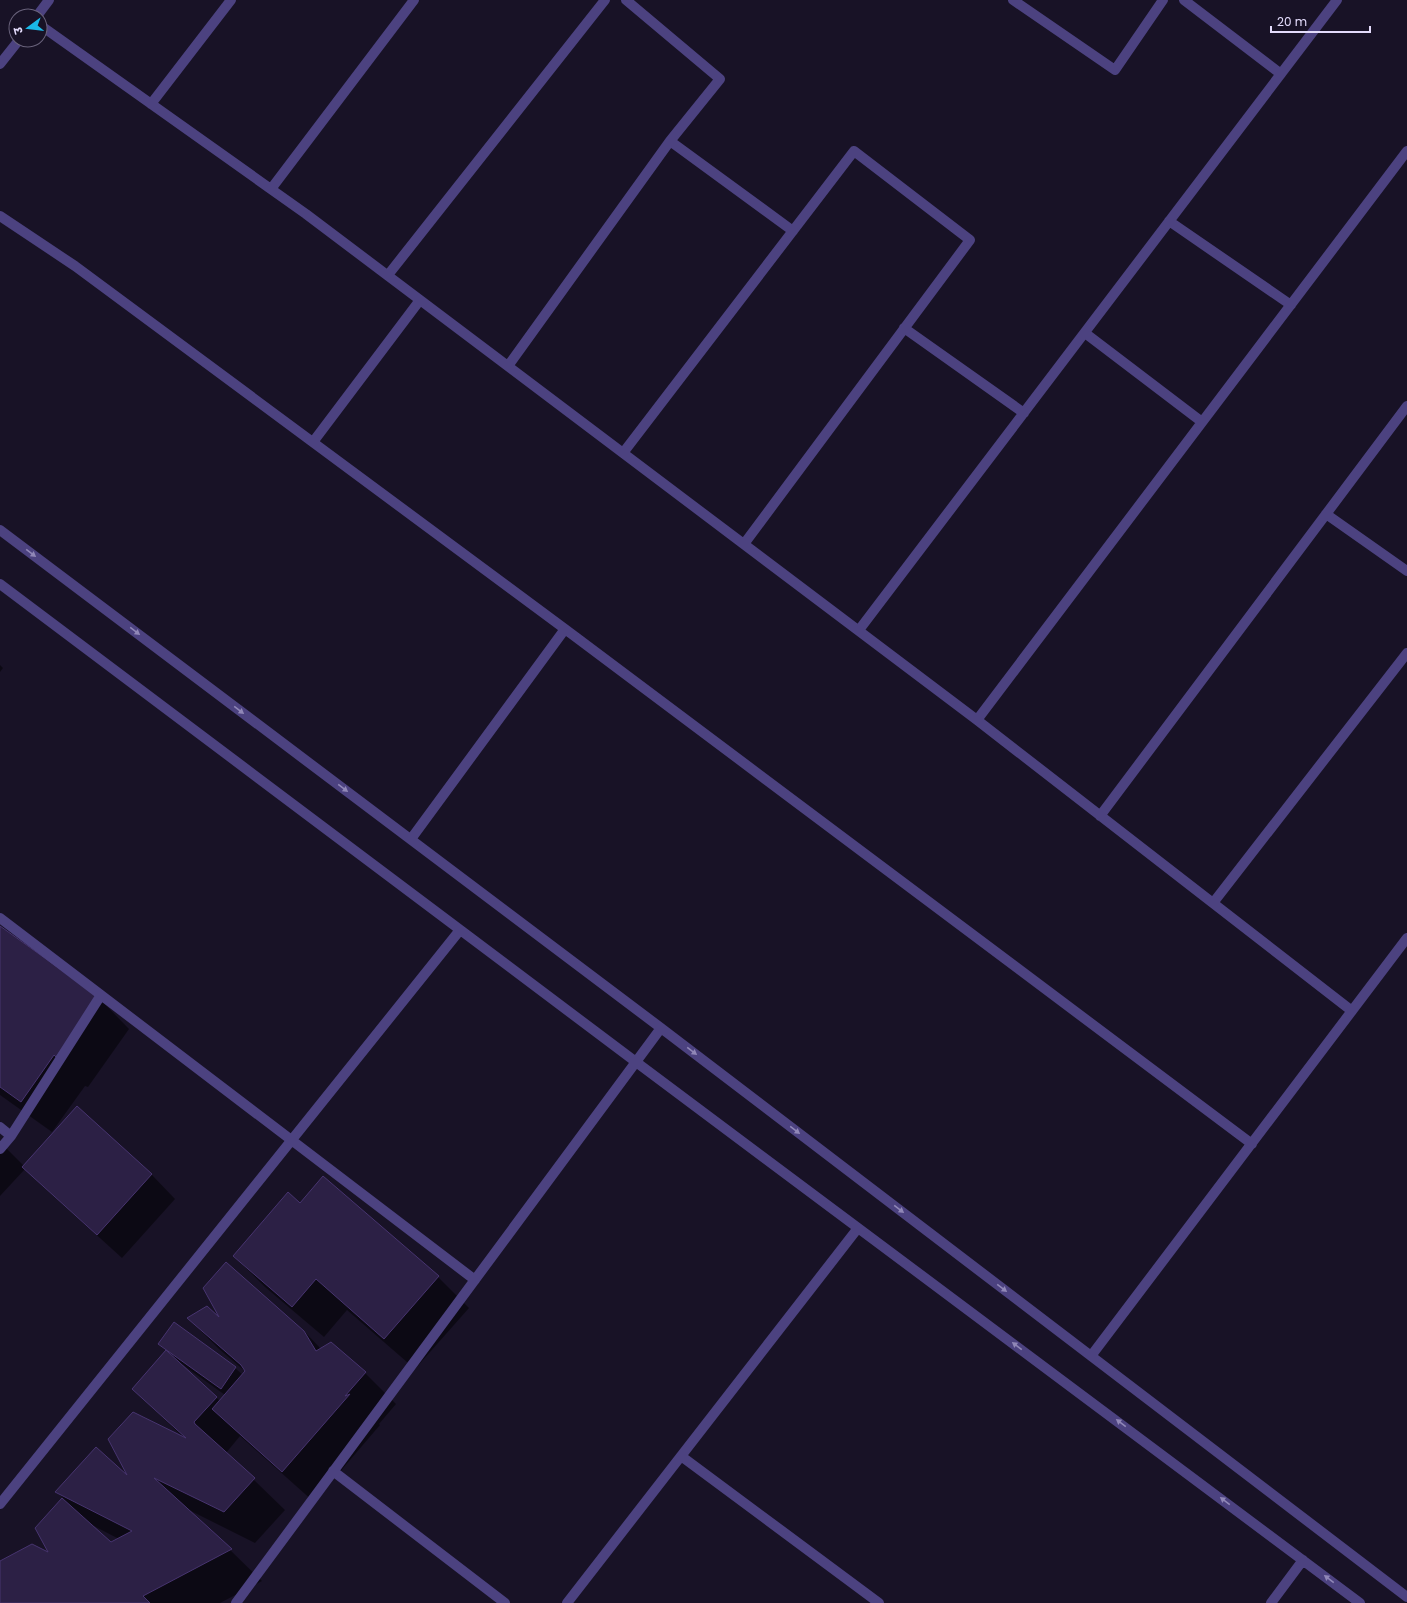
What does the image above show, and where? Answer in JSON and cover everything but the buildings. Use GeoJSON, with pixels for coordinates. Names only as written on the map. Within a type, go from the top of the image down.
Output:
{"type":"FeatureCollection","features":[{"type":"Feature","properties":{"kind":"street"},"geometry":{"type":"LineString","coordinates":[[151,104],[231,0]]}},
{"type":"Feature","properties":{"kind":"street"},"geometry":{"type":"LineString","coordinates":[[271,189],[414,0]]}},
{"type":"Feature","properties":{"kind":"street"},"geometry":{"type":"LineString","coordinates":[[388,275],[605,0]]}},
{"type":"Feature","properties":{"kind":"street"},"geometry":{"type":"LineString","coordinates":[[508,366],[670,141],[720,79],[626,0]]}},
{"type":"Feature","properties":{"kind":"street"},"geometry":{"type":"LineString","coordinates":[[1013,0],[1115,70],[1163,0]]}},
{"type":"Feature","properties":{"kind":"street"},"geometry":{"type":"LineString","coordinates":[[1184,0],[1281,74]]}},
{"type":"Feature","properties":{"kind":"street"},"geometry":{"type":"LineString","coordinates":[[859,630],[1337,0]]}},
{"type":"Feature","properties":{"kind":"street"},"geometry":{"type":"LineString","coordinates":[[48,31],[271,189],[388,275],[977,720],[1352,1011]]}},
{"type":"Feature","properties":{"kind":"street"},"geometry":{"type":"LineString","coordinates":[[0,64],[13,48]]}},
{"type":"Feature","properties":{"kind":"street"},"geometry":{"type":"LineString","coordinates":[[670,141],[793,231]]}},
{"type":"Feature","properties":{"kind":"street"},"geometry":{"type":"LineString","coordinates":[[623,453],[854,151],[970,240],[744,544]]}},
{"type":"Feature","properties":{"kind":"street"},"geometry":{"type":"LineString","coordinates":[[977,720],[1407,152]]}},
{"type":"Feature","properties":{"kind":"street"},"geometry":{"type":"LineString","coordinates":[[0,216],[75,266],[313,442],[1252,1144]]}},
{"type":"Feature","properties":{"kind":"street"},"geometry":{"type":"LineString","coordinates":[[1169,222],[1291,305]]}},
{"type":"Feature","properties":{"kind":"street"},"geometry":{"type":"LineString","coordinates":[[313,442],[420,300]]}},
{"type":"Feature","properties":{"kind":"street"},"geometry":{"type":"LineString","coordinates":[[904,328],[1024,413]]}},
{"type":"Feature","properties":{"kind":"street"},"geometry":{"type":"LineString","coordinates":[[1084,333],[1202,422]]}},
{"type":"Feature","properties":{"kind":"street"},"geometry":{"type":"LineString","coordinates":[[1100,816],[1407,406]]}},
{"type":"Feature","properties":{"kind":"street"},"geometry":{"type":"LineString","coordinates":[[1326,514],[1407,572]]}},
{"type":"Feature","properties":{"kind":"street"},"geometry":{"type":"LineString","coordinates":[[0,530],[661,1028],[1407,1597]]}},
{"type":"Feature","properties":{"kind":"street"},"geometry":{"type":"LineString","coordinates":[[0,584],[1360,1603]]}},
{"type":"Feature","properties":{"kind":"street"},"geometry":{"type":"LineString","coordinates":[[411,839],[565,629]]}},
{"type":"Feature","properties":{"kind":"street"},"geometry":{"type":"LineString","coordinates":[[1213,903],[1407,653]]}},
{"type":"Feature","properties":{"kind":"street"},"geometry":{"type":"LineString","coordinates":[[0,918],[475,1280]]}},
{"type":"Feature","properties":{"kind":"street"},"geometry":{"type":"LineString","coordinates":[[0,1504],[460,930]]}},
{"type":"Feature","properties":{"kind":"street"},"geometry":{"type":"LineString","coordinates":[[1091,1356],[1407,938]]}},
{"type":"Feature","properties":{"kind":"street"},"geometry":{"type":"LineString","coordinates":[[0,1149],[11,1136],[101,995]]}},
{"type":"Feature","properties":{"kind":"street"},"geometry":{"type":"LineString","coordinates":[[236,1603],[661,1028]]}},
{"type":"Feature","properties":{"kind":"street"},"geometry":{"type":"LineString","coordinates":[[0,1127],[11,1136]]}},
{"type":"Feature","properties":{"kind":"street"},"geometry":{"type":"LineString","coordinates":[[567,1603],[858,1228]]}},
{"type":"Feature","properties":{"kind":"street"},"geometry":{"type":"LineString","coordinates":[[681,1456],[879,1603]]}},
{"type":"Feature","properties":{"kind":"street"},"geometry":{"type":"LineString","coordinates":[[333,1471],[505,1603]]}},
{"type":"Feature","properties":{"kind":"street"},"geometry":{"type":"LineString","coordinates":[[1271,1603],[1303,1560]]}}]}
